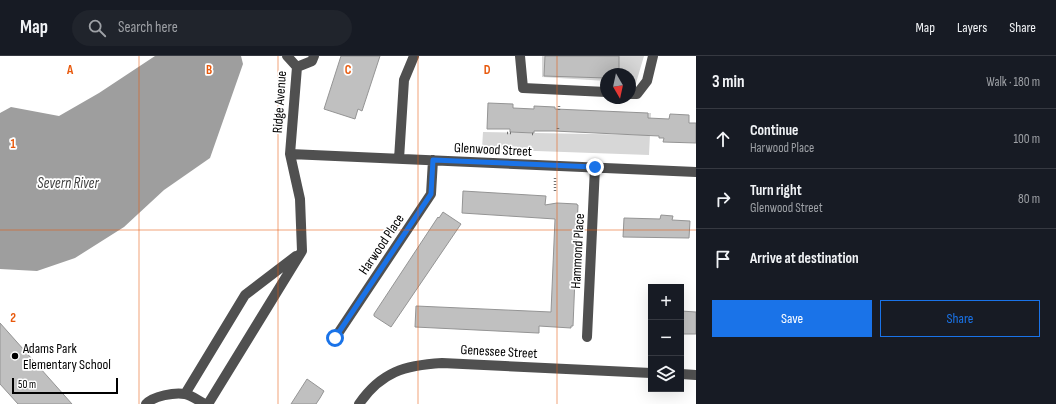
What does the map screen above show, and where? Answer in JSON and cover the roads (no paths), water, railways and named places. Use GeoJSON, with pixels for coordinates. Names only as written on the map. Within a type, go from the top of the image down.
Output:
{"type":"FeatureCollection","features":[{"type":"Feature","properties":{"kind":"street","name":"Ridge Avenue"},"geometry":{"type":"LineString","coordinates":[[287,56],[298,67],[290,154],[300,199],[302,251]]}},
{"type":"Feature","properties":{"kind":"street"},"geometry":{"type":"LineString","coordinates":[[298,67],[312,61],[314,56]]}},
{"type":"Feature","properties":{"kind":"street"},"geometry":{"type":"LineString","coordinates":[[399,159],[404,80],[414,56]]}},
{"type":"Feature","properties":{"kind":"street"},"geometry":{"type":"LineString","coordinates":[[520,56],[523,88],[600,92]]}},
{"type":"Feature","properties":{"kind":"street"},"geometry":{"type":"LineString","coordinates":[[636,94],[647,81],[653,56]]}},
{"type":"Feature","properties":{"kind":"street","name":"Glenwood Street"},"geometry":{"type":"LineString","coordinates":[[290,154],[696,172]]}},
{"type":"Feature","properties":{"kind":"street","name":"Harwood Place"},"geometry":{"type":"LineString","coordinates":[[335,338],[431,194],[433,160]]}},
{"type":"Feature","properties":{"kind":"street","name":"Hammond Place"},"geometry":{"type":"LineString","coordinates":[[587,337],[595,167]]}},
{"type":"Feature","properties":{"kind":"street"},"geometry":{"type":"LineString","coordinates":[[185,394],[245,295],[302,251]]}},
{"type":"Feature","properties":{"kind":"street"},"geometry":{"type":"LineString","coordinates":[[208,404],[302,251]]}},
{"type":"Feature","properties":{"kind":"street","name":"Genessee Street"},"geometry":{"type":"LineString","coordinates":[[359,404],[380,381],[399,370],[420,364],[442,363],[648,373]]}},
{"type":"Feature","properties":{"kind":"street"},"geometry":{"type":"LineString","coordinates":[[684,374],[696,375]]}},
{"type":"Feature","properties":{"kind":"street"},"geometry":{"type":"LineString","coordinates":[[146,404],[149,401],[168,394],[185,394],[205,404]]}},
{"type":"Feature","properties":{"kind":"water","name":"Severn River"},"geometry":{"type":"Polygon","coordinates":[[[155,56],[241,56],[243,64],[210,158],[164,190],[124,227],[75,258],[37,271],[0,269],[0,113],[11,107],[59,116],[99,93],[155,56]]]}},
{"type":"Feature","properties":{"kind":"place","name":"Adams Park Elementary School"},"geometry":{"type":"Point","coordinates":[15,356]}}]}
